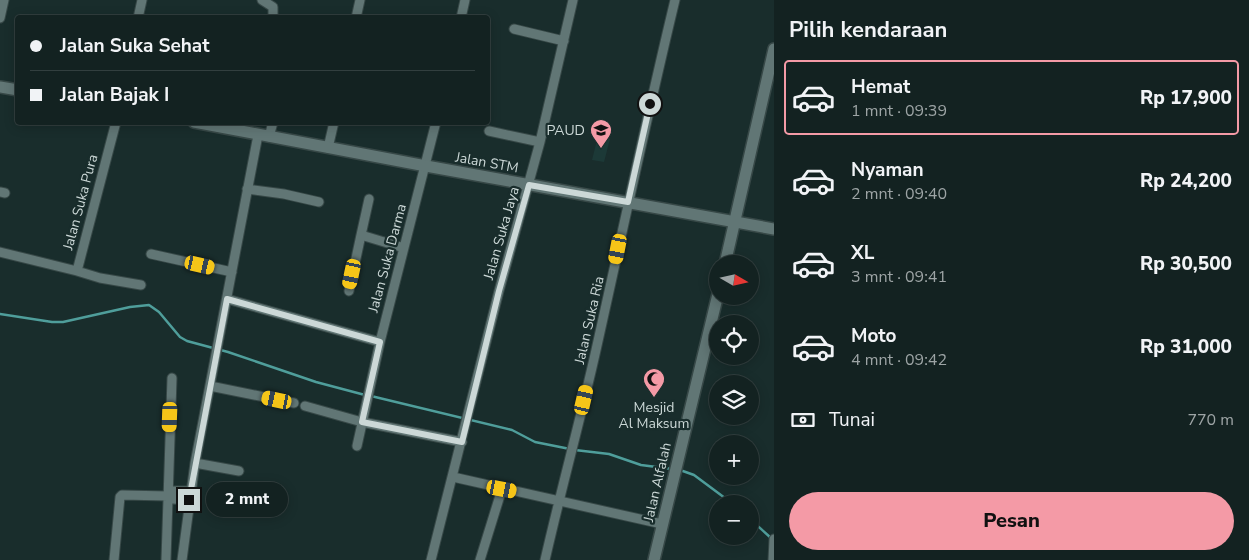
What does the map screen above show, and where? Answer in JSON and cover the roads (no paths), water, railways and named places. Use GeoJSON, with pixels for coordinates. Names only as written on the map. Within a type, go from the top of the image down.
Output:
{"type":"FeatureCollection","features":[{"type":"Feature","properties":{"kind":"street"},"geometry":{"type":"LineString","coordinates":[[0,18],[4,0]]}},
{"type":"Feature","properties":{"kind":"street"},"geometry":{"type":"LineString","coordinates":[[139,15],[142,0]]}},
{"type":"Feature","properties":{"kind":"street"},"geometry":{"type":"LineString","coordinates":[[262,0],[273,7],[273,15]]}},
{"type":"Feature","properties":{"kind":"street"},"geometry":{"type":"LineString","coordinates":[[357,15],[360,0]]}},
{"type":"Feature","properties":{"kind":"street"},"geometry":{"type":"LineString","coordinates":[[462,15],[465,0]]}},
{"type":"Feature","properties":{"kind":"street","name":"Jalan Suka Jaya"},"geometry":{"type":"LineString","coordinates":[[431,560],[499,291],[540,142],[573,0]]}},
{"type":"Feature","properties":{"kind":"street","name":"Jalan Suka Ria"},"geometry":{"type":"LineString","coordinates":[[545,560],[577,433],[675,0]]}},
{"type":"Feature","properties":{"kind":"street"},"geometry":{"type":"LineString","coordinates":[[514,29],[564,41]]}},
{"type":"Feature","properties":{"kind":"street"},"geometry":{"type":"LineString","coordinates":[[727,255],[774,48]]}},
{"type":"Feature","properties":{"kind":"street"},"geometry":{"type":"LineString","coordinates":[[0,88],[15,90]]}},
{"type":"Feature","properties":{"kind":"street","name":"Jalan Suka Pura"},"geometry":{"type":"LineString","coordinates":[[0,252],[76,271],[115,125]]}},
{"type":"Feature","properties":{"kind":"street","name":"Jalan STM"},"geometry":{"type":"LineString","coordinates":[[209,125],[774,229]]}},
{"type":"Feature","properties":{"kind":"street"},"geometry":{"type":"LineString","coordinates":[[182,560],[195,464],[247,189],[263,136],[271,125]]}},
{"type":"Feature","properties":{"kind":"street"},"geometry":{"type":"LineString","coordinates":[[328,148],[333,125]]}},
{"type":"Feature","properties":{"kind":"street","name":"Jalan Suka Darma"},"geometry":{"type":"LineString","coordinates":[[357,446],[380,342],[435,125]]}},
{"type":"Feature","properties":{"kind":"street"},"geometry":{"type":"LineString","coordinates":[[490,131],[540,142]]}},
{"type":"Feature","properties":{"kind":"street"},"geometry":{"type":"LineString","coordinates":[[247,189],[284,194],[318,202]]}},
{"type":"Feature","properties":{"kind":"street"},"geometry":{"type":"LineString","coordinates":[[349,291],[369,199]]}},
{"type":"Feature","properties":{"kind":"street"},"geometry":{"type":"LineString","coordinates":[[361,236],[404,248]]}},
{"type":"Feature","properties":{"kind":"street"},"geometry":{"type":"LineString","coordinates":[[151,254],[232,272]]}},
{"type":"Feature","properties":{"kind":"street"},"geometry":{"type":"LineString","coordinates":[[76,271],[100,278],[141,285]]}},
{"type":"Feature","properties":{"kind":"street"},"geometry":{"type":"LineString","coordinates":[[227,299],[380,342]]}},
{"type":"Feature","properties":{"kind":"street","name":"Jalan Alfalah"},"geometry":{"type":"LineString","coordinates":[[654,560],[715,305]]}},
{"type":"Feature","properties":{"kind":"street"},"geometry":{"type":"LineString","coordinates":[[166,560],[172,378]]}},
{"type":"Feature","properties":{"kind":"street"},"geometry":{"type":"LineString","coordinates":[[210,386],[294,403]]}},
{"type":"Feature","properties":{"kind":"street"},"geometry":{"type":"LineString","coordinates":[[305,406],[362,422],[462,442]]}},
{"type":"Feature","properties":{"kind":"street"},"geometry":{"type":"LineString","coordinates":[[195,464],[238,471]]}},
{"type":"Feature","properties":{"kind":"street"},"geometry":{"type":"LineString","coordinates":[[453,477],[662,524]]}},
{"type":"Feature","properties":{"kind":"street"},"geometry":{"type":"LineString","coordinates":[[480,560],[502,489]]}},
{"type":"Feature","properties":{"kind":"street"},"geometry":{"type":"LineString","coordinates":[[114,560],[120,497],[168,496],[173,499],[190,496]]}},
{"type":"Feature","properties":{"kind":"street"},"geometry":{"type":"LineString","coordinates":[[773,556],[774,539]]}},
{"type":"Feature","properties":{"kind":"waterway"},"geometry":{"type":"LineString","coordinates":[[0,314],[63,322],[130,307],[149,305],[159,312],[180,337],[187,341],[228,352],[316,382],[365,395]]}},
{"type":"Feature","properties":{"kind":"waterway"},"geometry":{"type":"LineString","coordinates":[[371,396],[512,430],[535,442],[570,449]]}},
{"type":"Feature","properties":{"kind":"waterway"},"geometry":{"type":"LineString","coordinates":[[575,450],[609,454],[641,465],[672,469]]}},
{"type":"Feature","properties":{"kind":"waterway"},"geometry":{"type":"LineString","coordinates":[[680,470],[694,475],[721,495]]}},
{"type":"Feature","properties":{"kind":"waterway"},"geometry":{"type":"LineString","coordinates":[[759,527],[771,538]]}},
{"type":"Feature","properties":{"kind":"place","name":"PAUD"},"geometry":{"type":"Point","coordinates":[601,149]}},
{"type":"Feature","properties":{"kind":"place","name":"Mesjid Al Maksum"},"geometry":{"type":"Point","coordinates":[654,398]}}]}
